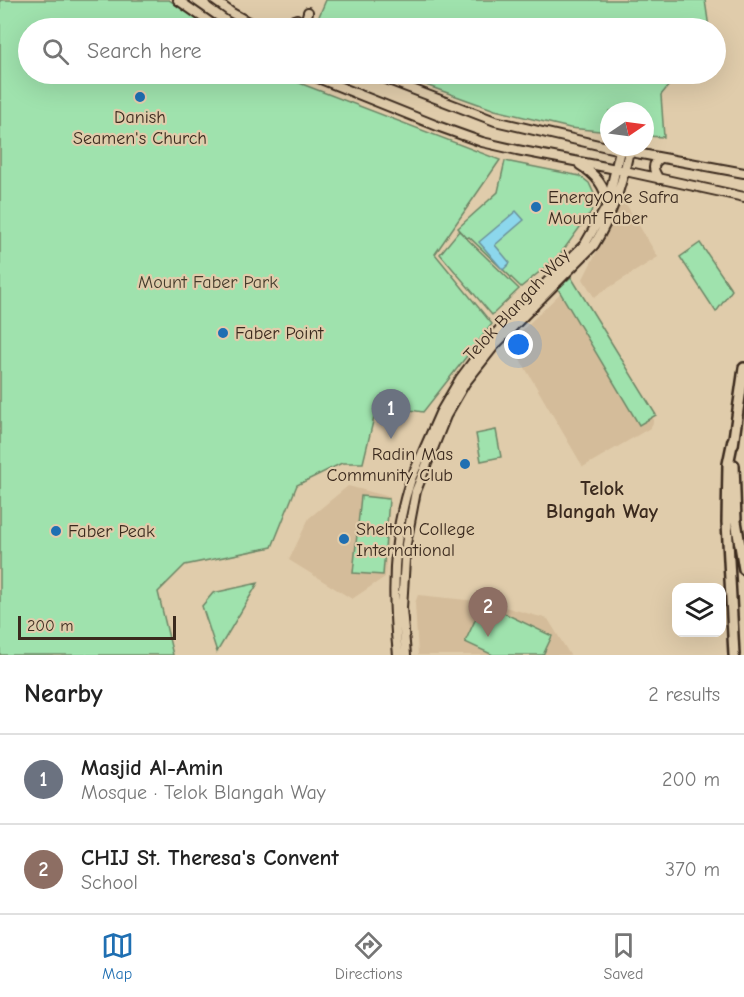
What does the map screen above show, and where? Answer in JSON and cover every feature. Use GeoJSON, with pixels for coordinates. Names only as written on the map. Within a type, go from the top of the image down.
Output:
{"type":"FeatureCollection","features":[{"type":"Feature","properties":{"kind":"highway"},"geometry":{"type":"LineString","coordinates":[[734,655],[727,522],[728,464],[744,368]]}},
{"type":"Feature","properties":{"kind":"highway"},"geometry":{"type":"LineString","coordinates":[[733,440],[736,521],[744,569]]}},
{"type":"Feature","properties":{"kind":"main road"},"geometry":{"type":"LineString","coordinates":[[178,0],[204,18]]}},
{"type":"Feature","properties":{"kind":"main road"},"geometry":{"type":"LineString","coordinates":[[214,0],[240,18]]}},
{"type":"Feature","properties":{"kind":"main road"},"geometry":{"type":"LineString","coordinates":[[306,18],[308,12]]}},
{"type":"Feature","properties":{"kind":"main road"},"geometry":{"type":"LineString","coordinates":[[339,84],[440,127],[482,142],[744,197]]}},
{"type":"Feature","properties":{"kind":"main road"},"geometry":{"type":"LineString","coordinates":[[399,84],[495,121],[600,145]]}},
{"type":"Feature","properties":{"kind":"main road","name":"Telok Blangah Way"},"geometry":{"type":"LineString","coordinates":[[398,655],[394,605],[398,535],[407,489],[440,413],[460,379],[489,340],[585,244],[607,206],[619,156]]}},
{"type":"Feature","properties":{"kind":"main road","name":"Telok Blangah Way"},"geometry":{"type":"LineString","coordinates":[[406,655],[402,608],[406,544],[416,491],[446,416],[465,383],[495,345],[594,245],[605,227],[628,156]]}},
{"type":"Feature","properties":{"kind":"main road"},"geometry":{"type":"LineString","coordinates":[[652,156],[744,173]]}},
{"type":"Feature","properties":{"kind":"main road"},"geometry":{"type":"LineString","coordinates":[[659,179],[654,172],[654,165],[661,158]]}},
{"type":"Feature","properties":{"kind":"main road"},"geometry":{"type":"LineString","coordinates":[[574,161],[591,171],[599,179],[604,189],[607,206]]}},
{"type":"Feature","properties":{"kind":"shaded area"},"geometry":{"type":"Polygon","coordinates":[[[623,199],[658,257],[594,297],[583,279],[623,199]]]}},
{"type":"Feature","properties":{"kind":"shaded area"},"geometry":{"type":"Polygon","coordinates":[[[570,284],[653,417],[650,428],[583,467],[510,342],[570,284]]]}},
{"type":"Feature","properties":{"kind":"shaded area","name":"Shelton College International"},"geometry":{"type":"Polygon","coordinates":[[[348,486],[390,497],[385,577],[352,599],[289,560],[309,518],[348,486]]]}},
{"type":"Feature","properties":{"kind":"shaded area"},"geometry":{"type":"Polygon","coordinates":[[[418,595],[486,602],[548,619],[570,655],[418,655],[415,603],[418,595]]]}},
{"type":"Feature","properties":{"kind":"green space","name":"Mount Faber Park"},"geometry":{"type":"Polygon","coordinates":[[[0,0],[169,0],[195,18],[18,18],[18,84],[302,84],[500,160],[435,254],[492,324],[423,412],[377,405],[363,463],[342,463],[297,485],[272,547],[185,565],[158,592],[173,655],[0,655],[0,0]]]}},
{"type":"Feature","properties":{"kind":"green space"},"geometry":{"type":"Polygon","coordinates":[[[326,0],[705,0],[708,18],[318,18],[326,0]]]}},
{"type":"Feature","properties":{"kind":"green space"},"geometry":{"type":"Polygon","coordinates":[[[423,84],[670,84],[661,95],[664,137],[654,136],[654,102],[600,102],[600,131],[570,128],[495,110],[423,84]]]}},
{"type":"Feature","properties":{"kind":"green space"},"geometry":{"type":"Polygon","coordinates":[[[505,161],[580,176],[589,183],[595,196],[591,212],[559,256],[521,287],[458,228],[498,192],[505,161]]]}},
{"type":"Feature","properties":{"kind":"green space"},"geometry":{"type":"Polygon","coordinates":[[[459,231],[519,289],[492,315],[440,254],[459,231]]]}},
{"type":"Feature","properties":{"kind":"green space"},"geometry":{"type":"Polygon","coordinates":[[[700,243],[732,290],[716,312],[680,257],[700,243]]]}},
{"type":"Feature","properties":{"kind":"green space"},"geometry":{"type":"Polygon","coordinates":[[[571,277],[656,415],[639,425],[558,289],[571,277]]]}},
{"type":"Feature","properties":{"kind":"green space"},"geometry":{"type":"Polygon","coordinates":[[[496,430],[501,457],[481,461],[476,434],[496,430]]]}},
{"type":"Feature","properties":{"kind":"green space"},"geometry":{"type":"Polygon","coordinates":[[[361,496],[389,499],[383,575],[353,573],[361,496]]]}},
{"type":"Feature","properties":{"kind":"green space"},"geometry":{"type":"Polygon","coordinates":[[[258,583],[217,652],[202,606],[213,593],[258,583]]]}},
{"type":"Feature","properties":{"kind":"green space"},"geometry":{"type":"Polygon","coordinates":[[[483,603],[552,636],[543,655],[493,655],[465,642],[483,603]]]}},
{"type":"Feature","properties":{"kind":"water"},"geometry":{"type":"Polygon","coordinates":[[[516,211],[524,220],[495,245],[510,263],[503,270],[479,242],[516,211]]]}},
{"type":"Feature","properties":{"kind":"place","name":"Danish Seamen's Church"},"geometry":{"type":"Point","coordinates":[140,97]}},
{"type":"Feature","properties":{"kind":"place","name":"EnergyOne Safra Mount Faber"},"geometry":{"type":"Point","coordinates":[536,207]}},
{"type":"Feature","properties":{"kind":"place","name":"Faber Point"},"geometry":{"type":"Point","coordinates":[223,333]}},
{"type":"Feature","properties":{"kind":"place","name":"Masjid Al-Amin"},"geometry":{"type":"Point","coordinates":[391,439]}},
{"type":"Feature","properties":{"kind":"place","name":"Radin Mas Community Club"},"geometry":{"type":"Point","coordinates":[465,464]}},
{"type":"Feature","properties":{"kind":"place","name":"Faber Peak"},"geometry":{"type":"Point","coordinates":[56,531]}},
{"type":"Feature","properties":{"kind":"place","name":"Shelton College International"},"geometry":{"type":"Point","coordinates":[344,539]}},
{"type":"Feature","properties":{"kind":"place","name":"CHIJ St. Theresa's Convent"},"geometry":{"type":"Point","coordinates":[488,637]}},
{"type":"Feature","properties":{"kind":"district","name":"Telok Blangah Way"},"geometry":{"type":"Point","coordinates":[602,500]}}]}
